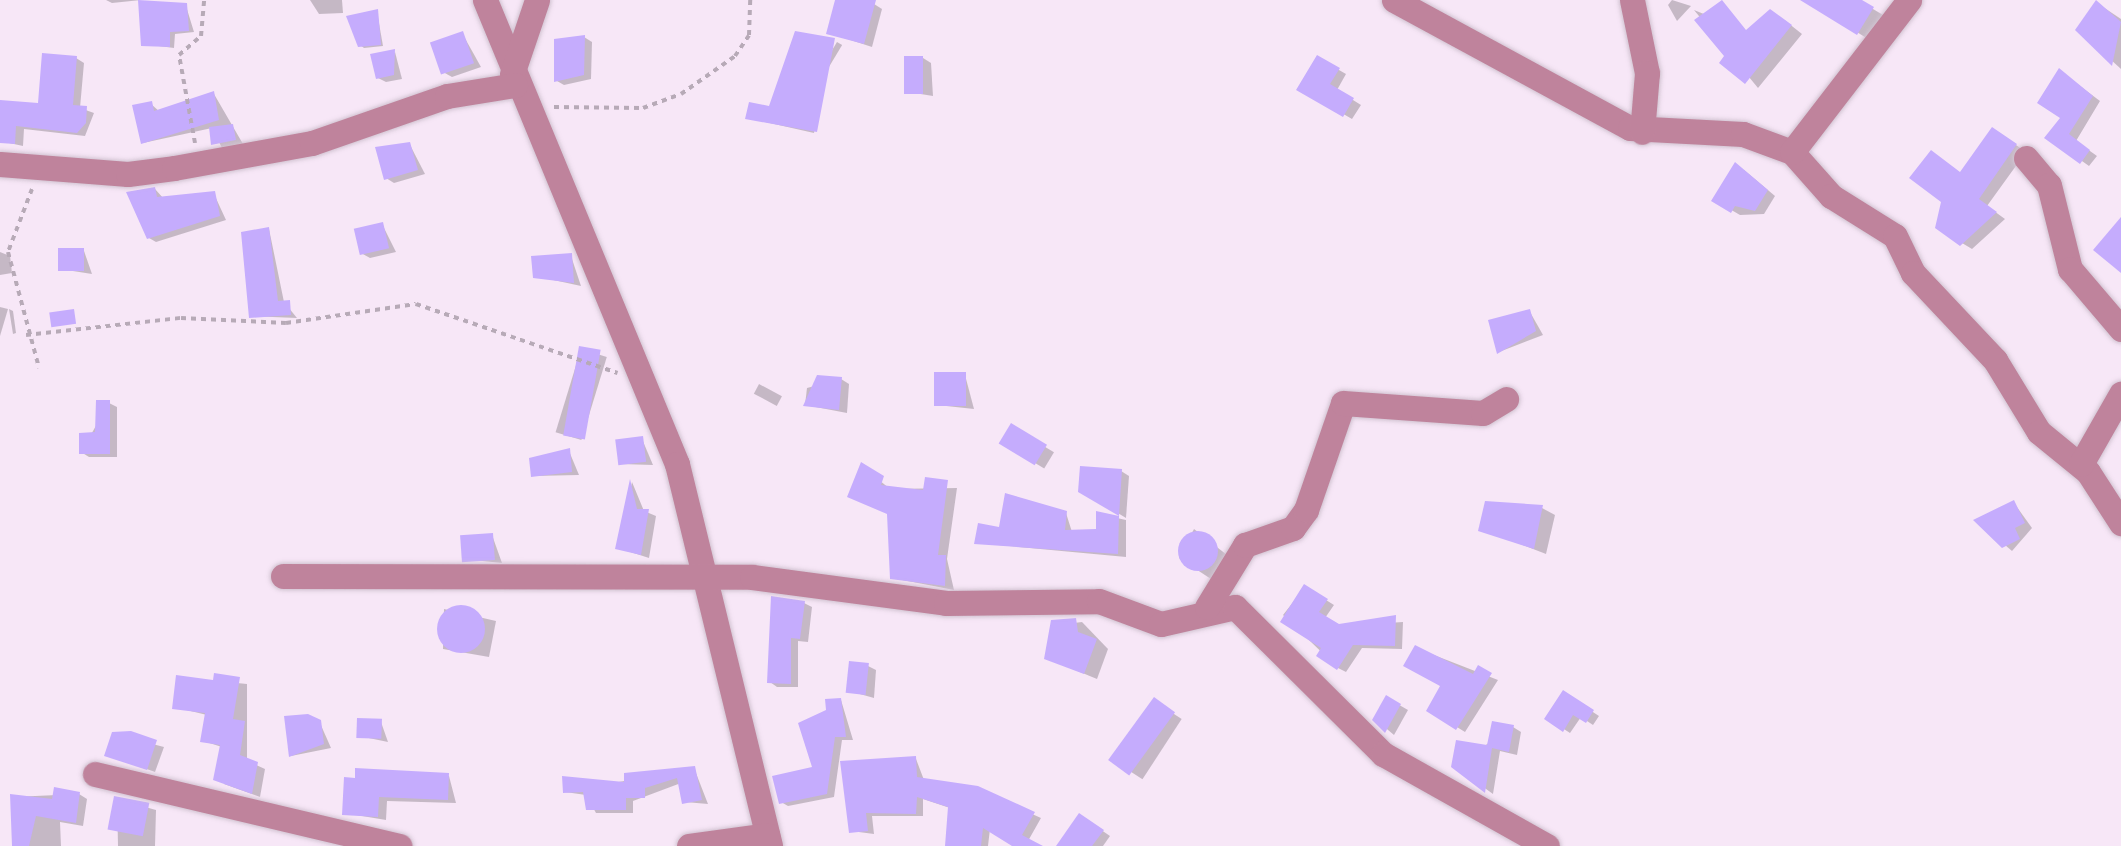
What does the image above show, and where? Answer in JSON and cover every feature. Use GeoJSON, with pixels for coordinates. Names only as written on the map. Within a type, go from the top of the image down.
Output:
{"type":"FeatureCollection","features":[{"type":"Feature","properties":{"kind":"street"},"geometry":{"type":"LineString","coordinates":[[485,0],[516,87],[646,379],[702,575],[768,841],[689,846]]}},
{"type":"Feature","properties":{"kind":"street"},"geometry":{"type":"LineString","coordinates":[[516,87],[537,0]]}},
{"type":"Feature","properties":{"kind":"street"},"geometry":{"type":"LineString","coordinates":[[1394,0],[1642,132],[1744,134],[1792,152],[1831,196],[1895,236],[1913,272],[1995,360],[2039,432],[2081,464],[2121,524]]}},
{"type":"Feature","properties":{"kind":"street"},"geometry":{"type":"LineString","coordinates":[[1632,0],[1647,73],[1642,132]]}},
{"type":"Feature","properties":{"kind":"street"},"geometry":{"type":"LineString","coordinates":[[1792,152],[1909,0]]}},
{"type":"Feature","properties":{"kind":"street"},"geometry":{"type":"LineString","coordinates":[[0,164],[36,170],[128,174],[312,143],[447,96],[516,87]]}},
{"type":"Feature","properties":{"kind":"street"},"geometry":{"type":"LineString","coordinates":[[2026,158],[2049,185],[2070,269],[2121,329]]}},
{"type":"Feature","properties":{"kind":"street"},"geometry":{"type":"LineString","coordinates":[[2081,464],[2121,394]]}},
{"type":"Feature","properties":{"kind":"street"},"geometry":{"type":"LineString","coordinates":[[1206,607],[1246,545],[1293,528],[1306,510],[1344,402],[1483,413],[1506,399]]}},
{"type":"Feature","properties":{"kind":"street"},"geometry":{"type":"LineString","coordinates":[[284,576],[702,575],[946,603],[1099,602],[1161,624],[1206,607],[1248,618],[1394,762],[1547,846]]}},
{"type":"Feature","properties":{"kind":"street"},"geometry":{"type":"LineString","coordinates":[[95,774],[400,846]]}},
{"type":"Feature","properties":{"kind":"path"},"geometry":{"type":"LineString","coordinates":[[200,163],[179,55],[202,36],[204,0]]}},
{"type":"Feature","properties":{"kind":"path"},"geometry":{"type":"LineString","coordinates":[[516,87],[600,111],[681,94],[736,56],[749,35],[750,0]]}},
{"type":"Feature","properties":{"kind":"path"},"geometry":{"type":"LineString","coordinates":[[36,170],[8,252],[26,336],[39,368]]}},
{"type":"Feature","properties":{"kind":"path"},"geometry":{"type":"LineString","coordinates":[[26,336],[181,318],[286,324],[416,304],[646,379]]}},
{"type":"Feature","properties":{"kind":"building"},"geometry":{"type":"Polygon","coordinates":[[[138,0],[187,3],[189,31],[170,32],[170,47],[141,46],[138,0]]]}},
{"type":"Feature","properties":{"kind":"building"},"geometry":{"type":"Polygon","coordinates":[[[835,0],[876,0],[864,44],[826,34],[835,0]]]}},
{"type":"Feature","properties":{"kind":"building"},"geometry":{"type":"Polygon","coordinates":[[[1722,0],[1746,30],[1770,9],[1792,25],[1745,84],[1719,63],[1724,56],[1694,20],[1722,0]]]}},
{"type":"Feature","properties":{"kind":"building"},"geometry":{"type":"Polygon","coordinates":[[[1800,0],[1862,0],[1874,7],[1857,35],[1800,0]]]}},
{"type":"Feature","properties":{"kind":"building"},"geometry":{"type":"Polygon","coordinates":[[[2096,0],[2121,22],[2112,66],[2075,30],[2096,0]]]}},
{"type":"Feature","properties":{"kind":"building"},"geometry":{"type":"Polygon","coordinates":[[[378,9],[381,45],[358,47],[346,16],[378,9]]]}},
{"type":"Feature","properties":{"kind":"building"},"geometry":{"type":"Polygon","coordinates":[[[463,31],[474,63],[441,75],[430,42],[463,31]]]}},
{"type":"Feature","properties":{"kind":"building"},"geometry":{"type":"Polygon","coordinates":[[[795,31],[835,38],[817,132],[745,119],[749,102],[769,106],[795,31]]]}},
{"type":"Feature","properties":{"kind":"building"},"geometry":{"type":"Polygon","coordinates":[[[585,35],[584,75],[554,82],[554,39],[585,35]]]}},
{"type":"Feature","properties":{"kind":"building"},"geometry":{"type":"Polygon","coordinates":[[[395,49],[394,75],[376,79],[370,54],[395,49]]]}},
{"type":"Feature","properties":{"kind":"building"},"geometry":{"type":"Polygon","coordinates":[[[42,53],[77,56],[73,105],[87,106],[86,123],[77,133],[16,126],[15,144],[0,143],[0,100],[38,103],[42,53]]]}},
{"type":"Feature","properties":{"kind":"building"},"geometry":{"type":"Polygon","coordinates":[[[1317,55],[1340,68],[1330,84],[1354,98],[1343,117],[1296,90],[1317,55]]]}},
{"type":"Feature","properties":{"kind":"building"},"geometry":{"type":"Polygon","coordinates":[[[904,56],[923,56],[923,94],[904,94],[904,56]]]}},
{"type":"Feature","properties":{"kind":"building"},"geometry":{"type":"Polygon","coordinates":[[[2059,68],[2093,96],[2069,134],[2090,150],[2080,164],[2044,138],[2060,118],[2037,103],[2059,68]]]}},
{"type":"Feature","properties":{"kind":"building"},"geometry":{"type":"Polygon","coordinates":[[[214,91],[219,120],[141,144],[132,105],[152,101],[154,111],[214,91]]]}},
{"type":"Feature","properties":{"kind":"building"},"geometry":{"type":"Polygon","coordinates":[[[233,124],[236,140],[211,145],[209,127],[233,124]]]}},
{"type":"Feature","properties":{"kind":"building"},"geometry":{"type":"Polygon","coordinates":[[[1992,127],[2017,144],[1979,199],[1997,212],[1960,246],[1935,228],[1941,202],[1909,178],[1931,150],[1960,172],[1992,127]]]}},
{"type":"Feature","properties":{"kind":"building"},"geometry":{"type":"Polygon","coordinates":[[[410,142],[418,170],[384,180],[375,147],[410,142]]]}},
{"type":"Feature","properties":{"kind":"building"},"geometry":{"type":"Polygon","coordinates":[[[1735,162],[1768,190],[1755,211],[1735,206],[1731,213],[1711,201],[1735,162]]]}},
{"type":"Feature","properties":{"kind":"building"},"geometry":{"type":"Polygon","coordinates":[[[155,187],[157,197],[215,191],[220,216],[147,239],[126,192],[155,187]]]}},
{"type":"Feature","properties":{"kind":"building"},"geometry":{"type":"Polygon","coordinates":[[[2121,217],[2121,273],[2093,250],[2121,217]]]}},
{"type":"Feature","properties":{"kind":"building"},"geometry":{"type":"Polygon","coordinates":[[[383,222],[389,248],[360,255],[354,229],[383,222]]]}},
{"type":"Feature","properties":{"kind":"building"},"geometry":{"type":"Polygon","coordinates":[[[269,227],[278,301],[290,300],[291,315],[249,318],[241,232],[269,227]]]}},
{"type":"Feature","properties":{"kind":"building"},"geometry":{"type":"Polygon","coordinates":[[[58,248],[84,248],[84,271],[58,271],[58,248]]]}},
{"type":"Feature","properties":{"kind":"building"},"geometry":{"type":"Polygon","coordinates":[[[572,253],[574,283],[533,278],[531,256],[572,253]]]}},
{"type":"Feature","properties":{"kind":"building"},"geometry":{"type":"Polygon","coordinates":[[[74,309],[76,324],[51,327],[49,312],[74,309]]]}},
{"type":"Feature","properties":{"kind":"building"},"geometry":{"type":"Polygon","coordinates":[[[1530,309],[1536,331],[1497,354],[1488,320],[1530,309]]]}},
{"type":"Feature","properties":{"kind":"building"},"geometry":{"type":"Polygon","coordinates":[[[579,346],[601,350],[585,439],[563,436],[579,346]]]}},
{"type":"Feature","properties":{"kind":"building"},"geometry":{"type":"Polygon","coordinates":[[[934,372],[966,372],[966,406],[934,406],[934,372]]]}},
{"type":"Feature","properties":{"kind":"building"},"geometry":{"type":"Polygon","coordinates":[[[817,375],[842,377],[839,410],[803,406],[817,375]]]}},
{"type":"Feature","properties":{"kind":"building"},"geometry":{"type":"Polygon","coordinates":[[[96,400],[110,400],[110,454],[79,454],[79,433],[95,432],[96,400]]]}},
{"type":"Feature","properties":{"kind":"building"},"geometry":{"type":"Polygon","coordinates":[[[1011,423],[1047,445],[1035,465],[999,444],[1011,423]]]}},
{"type":"Feature","properties":{"kind":"building"},"geometry":{"type":"Polygon","coordinates":[[[643,436],[646,462],[618,465],[615,439],[643,436]]]}},
{"type":"Feature","properties":{"kind":"building"},"geometry":{"type":"Polygon","coordinates":[[[570,448],[572,472],[531,477],[529,458],[570,448]]]}},
{"type":"Feature","properties":{"kind":"building"},"geometry":{"type":"Polygon","coordinates":[[[861,462],[884,476],[881,485],[923,490],[925,477],[948,480],[938,555],[946,555],[945,586],[890,579],[887,514],[847,497],[861,462]]]}},
{"type":"Feature","properties":{"kind":"building"},"geometry":{"type":"Polygon","coordinates":[[[1080,466],[1122,469],[1119,516],[1078,492],[1080,466]]]}},
{"type":"Feature","properties":{"kind":"building"},"geometry":{"type":"Polygon","coordinates":[[[630,479],[637,509],[649,509],[641,555],[615,549],[630,479]]]}},
{"type":"Feature","properties":{"kind":"building"},"geometry":{"type":"Polygon","coordinates":[[[1005,493],[1067,511],[1065,530],[1096,529],[1096,511],[1119,516],[1118,554],[974,544],[978,523],[999,527],[1005,493]]]}},
{"type":"Feature","properties":{"kind":"building"},"geometry":{"type":"Polygon","coordinates":[[[2014,500],[2025,523],[2015,528],[2020,539],[2002,548],[1973,520],[2014,500]]]}},
{"type":"Feature","properties":{"kind":"building"},"geometry":{"type":"Polygon","coordinates":[[[1485,501],[1543,505],[1534,549],[1478,531],[1485,501]]]}},
{"type":"Feature","properties":{"kind":"building"},"geometry":{"type":"Polygon","coordinates":[[[1198,531],[1212,537],[1218,551],[1212,565],[1198,571],[1184,565],[1178,551],[1184,537],[1198,531]]]}},
{"type":"Feature","properties":{"kind":"building"},"geometry":{"type":"Polygon","coordinates":[[[493,533],[495,560],[462,562],[460,535],[493,533]]]}},
{"type":"Feature","properties":{"kind":"building"},"geometry":{"type":"Polygon","coordinates":[[[1304,584],[1328,599],[1319,612],[1339,624],[1396,615],[1395,646],[1353,645],[1337,670],[1316,656],[1321,648],[1280,622],[1304,584]]]}},
{"type":"Feature","properties":{"kind":"building"},"geometry":{"type":"Polygon","coordinates":[[[771,596],[805,601],[800,639],[791,638],[791,684],[767,683],[771,596]]]}},
{"type":"Feature","properties":{"kind":"building"},"geometry":{"type":"Polygon","coordinates":[[[461,605],[478,612],[485,629],[478,646],[461,653],[444,646],[437,629],[444,612],[461,605]]]}},
{"type":"Feature","properties":{"kind":"building"},"geometry":{"type":"Polygon","coordinates":[[[1076,618],[1078,632],[1097,639],[1084,674],[1044,659],[1051,620],[1076,618]]]}},
{"type":"Feature","properties":{"kind":"building"},"geometry":{"type":"Polygon","coordinates":[[[1415,645],[1473,674],[1478,665],[1492,673],[1456,730],[1426,711],[1440,686],[1403,666],[1415,645]]]}},
{"type":"Feature","properties":{"kind":"building"},"geometry":{"type":"Polygon","coordinates":[[[849,661],[869,663],[866,695],[846,693],[849,661]]]}},
{"type":"Feature","properties":{"kind":"building"},"geometry":{"type":"Polygon","coordinates":[[[214,673],[240,677],[233,719],[245,721],[240,755],[258,762],[252,794],[213,780],[220,745],[200,742],[205,713],[172,709],[176,675],[213,680],[214,673]]]}},
{"type":"Feature","properties":{"kind":"building"},"geometry":{"type":"Polygon","coordinates":[[[1563,690],[1594,710],[1586,723],[1573,715],[1563,732],[1544,719],[1563,690]]]}},
{"type":"Feature","properties":{"kind":"building"},"geometry":{"type":"Polygon","coordinates":[[[1386,695],[1401,704],[1385,733],[1372,720],[1386,695]]]}},
{"type":"Feature","properties":{"kind":"building"},"geometry":{"type":"Polygon","coordinates":[[[1154,697],[1175,712],[1129,775],[1108,760],[1154,697]]]}},
{"type":"Feature","properties":{"kind":"building"},"geometry":{"type":"Polygon","coordinates":[[[841,698],[846,737],[835,737],[827,794],[779,804],[772,776],[812,767],[798,723],[826,710],[825,699],[841,698]]]}},
{"type":"Feature","properties":{"kind":"building"},"geometry":{"type":"Polygon","coordinates":[[[308,714],[321,720],[324,744],[289,757],[284,716],[308,714]]]}},
{"type":"Feature","properties":{"kind":"building"},"geometry":{"type":"Polygon","coordinates":[[[357,718],[382,719],[381,739],[356,738],[357,718]]]}},
{"type":"Feature","properties":{"kind":"building"},"geometry":{"type":"Polygon","coordinates":[[[1492,721],[1514,725],[1509,752],[1492,748],[1485,793],[1451,767],[1456,740],[1487,745],[1492,721]]]}},
{"type":"Feature","properties":{"kind":"building"},"geometry":{"type":"Polygon","coordinates":[[[131,731],[157,740],[147,770],[104,756],[112,732],[131,731]]]}},
{"type":"Feature","properties":{"kind":"building"},"geometry":{"type":"Polygon","coordinates":[[[916,756],[917,777],[978,786],[1035,812],[1022,835],[1043,846],[1012,846],[983,828],[981,846],[945,846],[948,807],[917,797],[916,814],[866,813],[868,831],[849,833],[840,761],[916,756]]]}},
{"type":"Feature","properties":{"kind":"building"},"geometry":{"type":"Polygon","coordinates":[[[695,766],[702,800],[682,804],[677,778],[645,788],[645,798],[626,798],[626,810],[586,810],[583,792],[563,793],[562,776],[624,782],[624,773],[695,766]]]}},
{"type":"Feature","properties":{"kind":"building"},"geometry":{"type":"Polygon","coordinates":[[[355,768],[449,773],[448,800],[379,797],[378,817],[342,815],[344,777],[355,778],[355,768]]]}},
{"type":"Feature","properties":{"kind":"building"},"geometry":{"type":"Polygon","coordinates":[[[54,787],[80,792],[76,823],[36,816],[29,846],[12,846],[10,794],[52,799],[54,787]]]}},
{"type":"Feature","properties":{"kind":"building"},"geometry":{"type":"Polygon","coordinates":[[[114,796],[149,803],[143,836],[108,829],[114,796]]]}},
{"type":"Feature","properties":{"kind":"building"},"geometry":{"type":"Polygon","coordinates":[[[1079,813],[1104,830],[1092,846],[1056,846],[1079,813]]]}}]}
